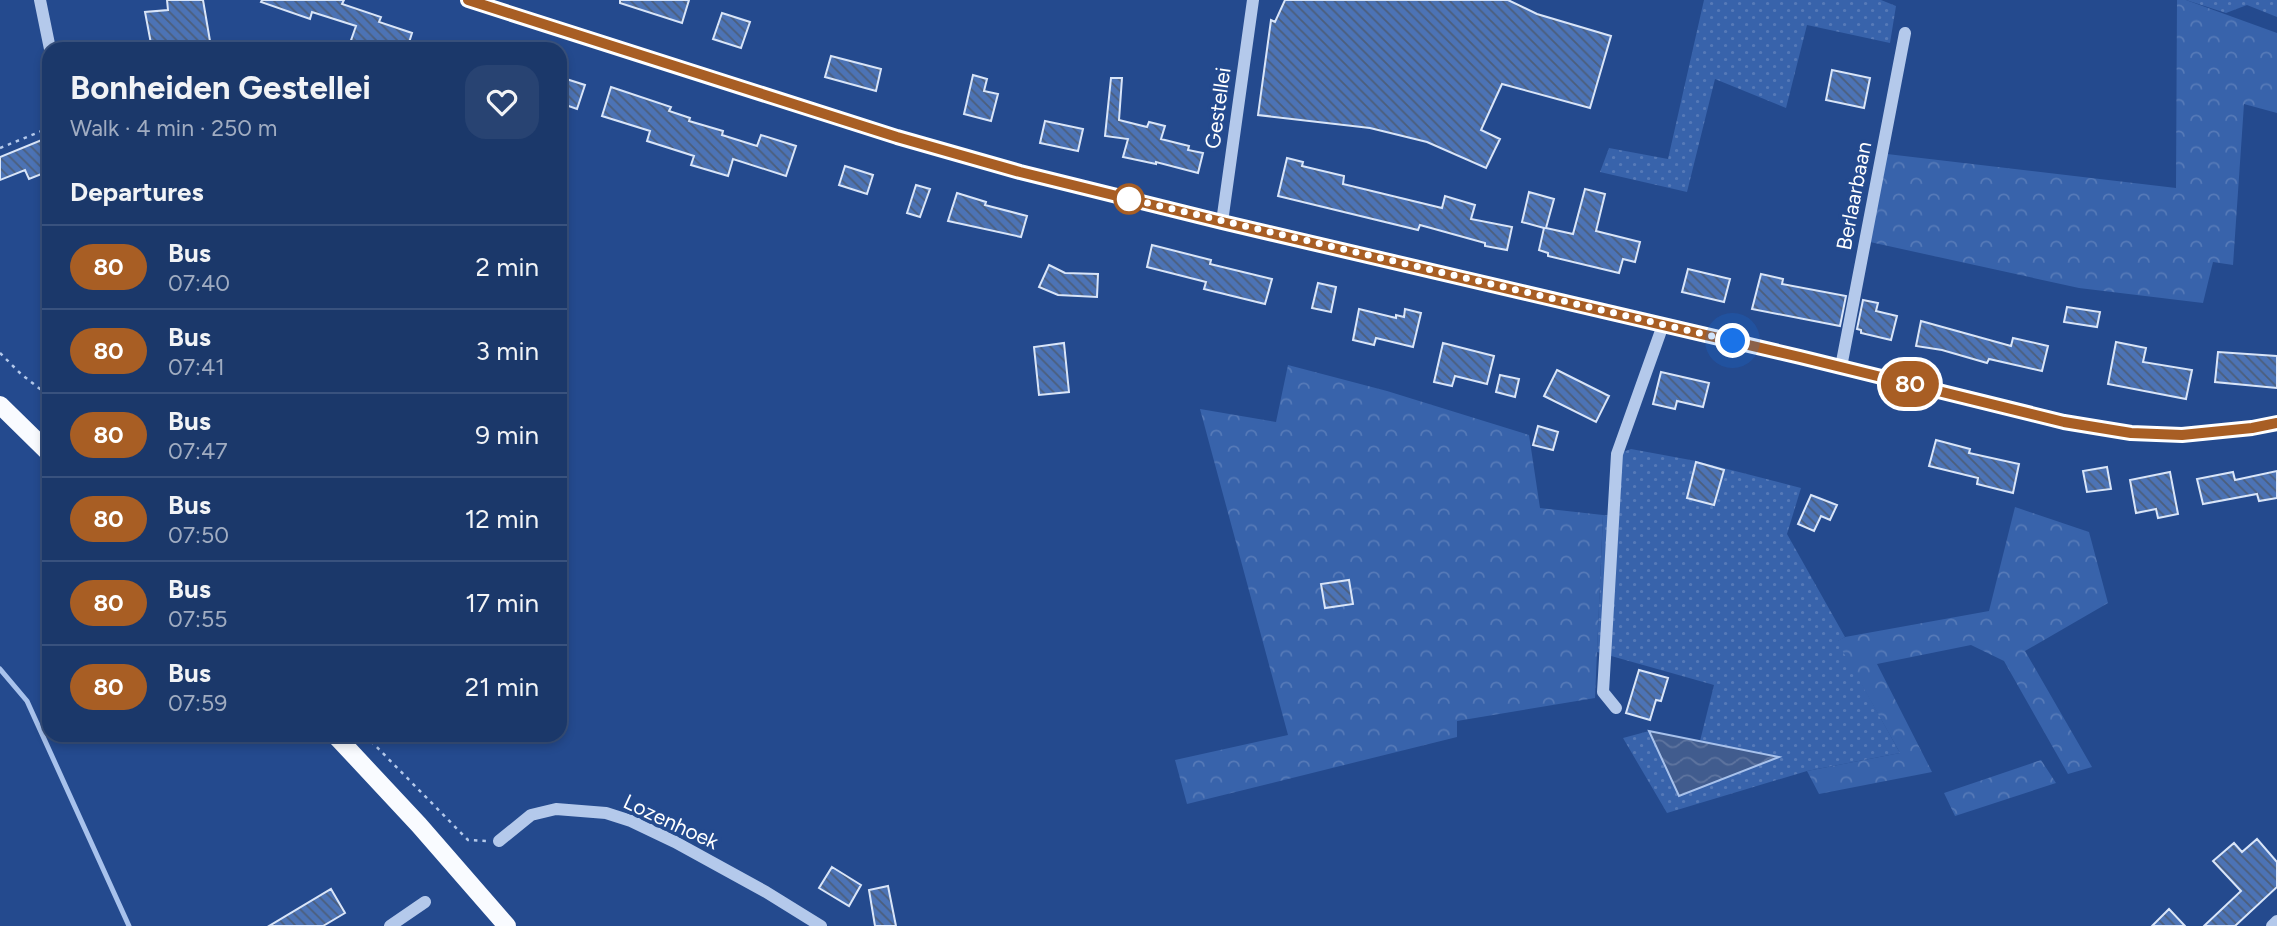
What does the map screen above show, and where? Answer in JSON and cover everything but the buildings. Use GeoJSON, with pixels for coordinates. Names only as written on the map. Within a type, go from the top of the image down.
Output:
{"type":"FeatureCollection","features":[{"type":"Feature","properties":{"kind":"main road"},"geometry":{"type":"LineString","coordinates":[[0,405],[42,446]]}},
{"type":"Feature","properties":{"kind":"main road"},"geometry":{"type":"LineString","coordinates":[[342,742],[419,825],[507,926]]}},
{"type":"Feature","properties":{"kind":"street"},"geometry":{"type":"LineString","coordinates":[[40,0],[49,42]]}},
{"type":"Feature","properties":{"kind":"street"},"geometry":{"type":"LineString","coordinates":[[468,0],[897,137],[1020,172],[2064,422],[2131,433],[2182,435],[2277,423]]}},
{"type":"Feature","properties":{"kind":"street","name":"Gestellei"},"geometry":{"type":"LineString","coordinates":[[1222,222],[1253,0]]}},
{"type":"Feature","properties":{"kind":"street","name":"Berlaarbaan"},"geometry":{"type":"LineString","coordinates":[[1841,367],[1905,33]]}},
{"type":"Feature","properties":{"kind":"street"},"geometry":{"type":"LineString","coordinates":[[1616,708],[1603,692],[1617,454],[1663,325]]}},
{"type":"Feature","properties":{"kind":"street","name":"Lozenhoek"},"geometry":{"type":"LineString","coordinates":[[499,841],[531,815],[556,809],[606,813],[631,821],[676,842],[821,926]]}},
{"type":"Feature","properties":{"kind":"street"},"geometry":{"type":"LineString","coordinates":[[390,926],[425,902]]}},
{"type":"Feature","properties":{"kind":"street"},"geometry":{"type":"LineString","coordinates":[[2272,926],[2277,921]]}},
{"type":"Feature","properties":{"kind":"path"},"geometry":{"type":"LineString","coordinates":[[0,148],[42,131]]}},
{"type":"Feature","properties":{"kind":"path"},"geometry":{"type":"LineString","coordinates":[[0,353],[42,390]]}},
{"type":"Feature","properties":{"kind":"path"},"geometry":{"type":"LineString","coordinates":[[372,742],[468,840],[499,841]]}},
{"type":"Feature","properties":{"kind":"green space"},"geometry":{"type":"Polygon","coordinates":[[[1704,0],[1881,0],[1896,6],[1890,43],[1807,25],[1786,108],[1715,79],[1687,192],[1600,172],[1609,148],[1668,159],[1704,0]]]}},
{"type":"Feature","properties":{"kind":"green space"},"geometry":{"type":"Polygon","coordinates":[[[2177,0],[2186,0],[2277,33],[2277,113],[2244,104],[2233,265],[2213,262],[2203,303],[2079,288],[1870,242],[1887,154],[2176,188],[2177,0]]]}},
{"type":"Feature","properties":{"kind":"green space"},"geometry":{"type":"Polygon","coordinates":[[[2186,0],[2277,0],[2277,17],[2247,5],[2226,13],[2186,0]]]}},
{"type":"Feature","properties":{"kind":"green space"},"geometry":{"type":"Polygon","coordinates":[[[1288,365],[1387,391],[1529,435],[1540,508],[1603,515],[1595,698],[1457,721],[1457,737],[1187,804],[1175,760],[1288,735],[1200,409],[1276,422],[1288,365]]]}},
{"type":"Feature","properties":{"kind":"green space"},"geometry":{"type":"Polygon","coordinates":[[[1631,449],[1696,461],[1801,488],[1787,534],[1845,637],[1838,641],[1900,753],[1807,771],[1667,813],[1623,738],[1649,731],[1679,796],[1778,757],[1700,741],[1714,685],[1597,652],[1603,515],[1613,516],[1617,454],[1631,449]]]}},
{"type":"Feature","properties":{"kind":"green space"},"geometry":{"type":"Polygon","coordinates":[[[2015,507],[2089,532],[2108,603],[2025,651],[2092,767],[2068,774],[2004,661],[1971,645],[1877,664],[1932,772],[1819,794],[1807,771],[1900,753],[1837,641],[1845,637],[1989,611],[2015,507]]]}},
{"type":"Feature","properties":{"kind":"green space"},"geometry":{"type":"Polygon","coordinates":[[[2041,760],[2056,783],[1955,816],[1944,793],[2041,760]]]}},
{"type":"Feature","properties":{"kind":"water"},"geometry":{"type":"Polygon","coordinates":[[[1649,731],[1779,757],[1679,796],[1649,731]]]}},
{"type":"Feature","properties":{"kind":"waterway"},"geometry":{"type":"LineString","coordinates":[[0,669],[27,701],[42,734]]}},
{"type":"Feature","properties":{"kind":"waterway"},"geometry":{"type":"LineString","coordinates":[[46,742],[129,926]]}},
{"type":"Feature","properties":{"kind":"bus line","name":"80"},"geometry":{"type":"LineString","coordinates":[[468,0],[897,137],[1020,172],[2064,422],[2131,433],[2182,435],[2277,423]]}},
{"type":"Feature","properties":{"kind":"route"},"geometry":{"type":"LineString","coordinates":[[1129,199],[1126,198],[1733,341]]}}]}
